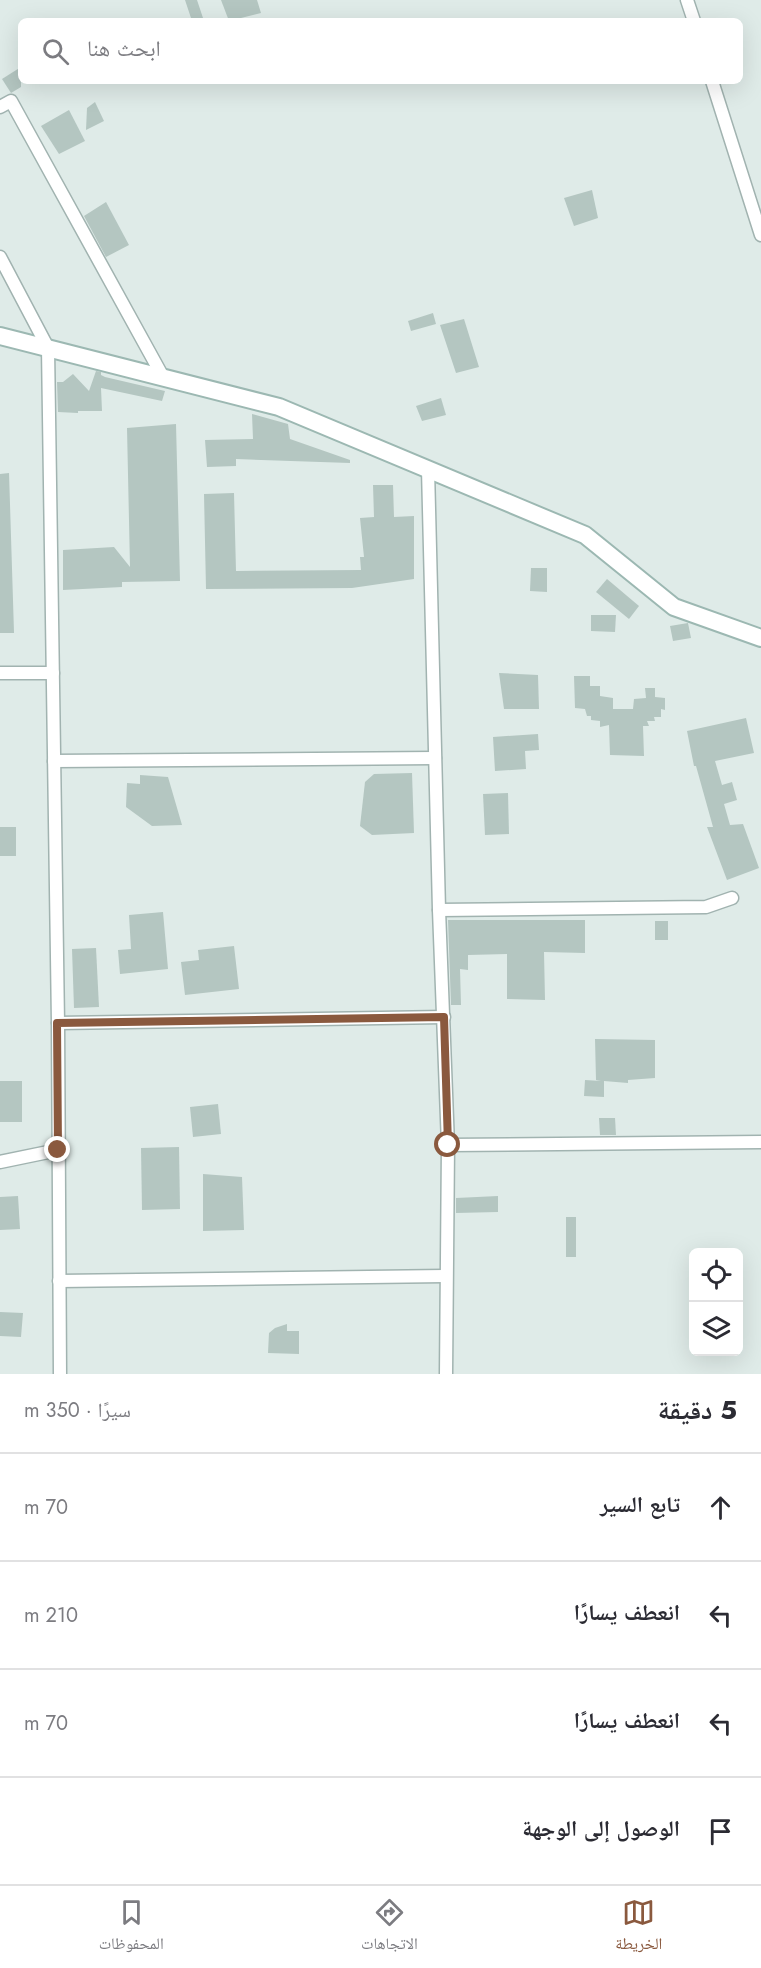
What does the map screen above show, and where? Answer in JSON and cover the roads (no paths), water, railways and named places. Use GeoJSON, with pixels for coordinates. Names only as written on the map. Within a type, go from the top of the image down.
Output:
{"type":"FeatureCollection","features":[{"type":"Feature","properties":{"kind":"street"},"geometry":{"type":"LineString","coordinates":[[687,0],[693,18]]}},
{"type":"Feature","properties":{"kind":"street"},"geometry":{"type":"LineString","coordinates":[[713,84],[761,235]]}},
{"type":"Feature","properties":{"kind":"street"},"geometry":{"type":"LineString","coordinates":[[1,103],[12,101],[163,377]]}},
{"type":"Feature","properties":{"kind":"street"},"geometry":{"type":"LineString","coordinates":[[0,257],[48,348],[60,1374]]}},
{"type":"Feature","properties":{"kind":"street"},"geometry":{"type":"LineString","coordinates":[[0,336],[279,407],[585,535],[674,607],[761,638]]}},
{"type":"Feature","properties":{"kind":"street"},"geometry":{"type":"LineString","coordinates":[[428,469],[439,910],[448,1145],[445,1276],[446,1374]]}},
{"type":"Feature","properties":{"kind":"street"},"geometry":{"type":"LineString","coordinates":[[0,673],[53,673]]}},
{"type":"Feature","properties":{"kind":"street"},"geometry":{"type":"LineString","coordinates":[[54,761],[435,758]]}},
{"type":"Feature","properties":{"kind":"street"},"geometry":{"type":"LineString","coordinates":[[439,910],[706,907],[732,898]]}},
{"type":"Feature","properties":{"kind":"street"},"geometry":{"type":"LineString","coordinates":[[57,1023],[444,1017]]}},
{"type":"Feature","properties":{"kind":"street"},"geometry":{"type":"LineString","coordinates":[[448,1145],[761,1142]]}},
{"type":"Feature","properties":{"kind":"street"},"geometry":{"type":"LineString","coordinates":[[0,1162],[58,1150]]}},
{"type":"Feature","properties":{"kind":"street"},"geometry":{"type":"LineString","coordinates":[[59,1281],[445,1276]]}}]}
